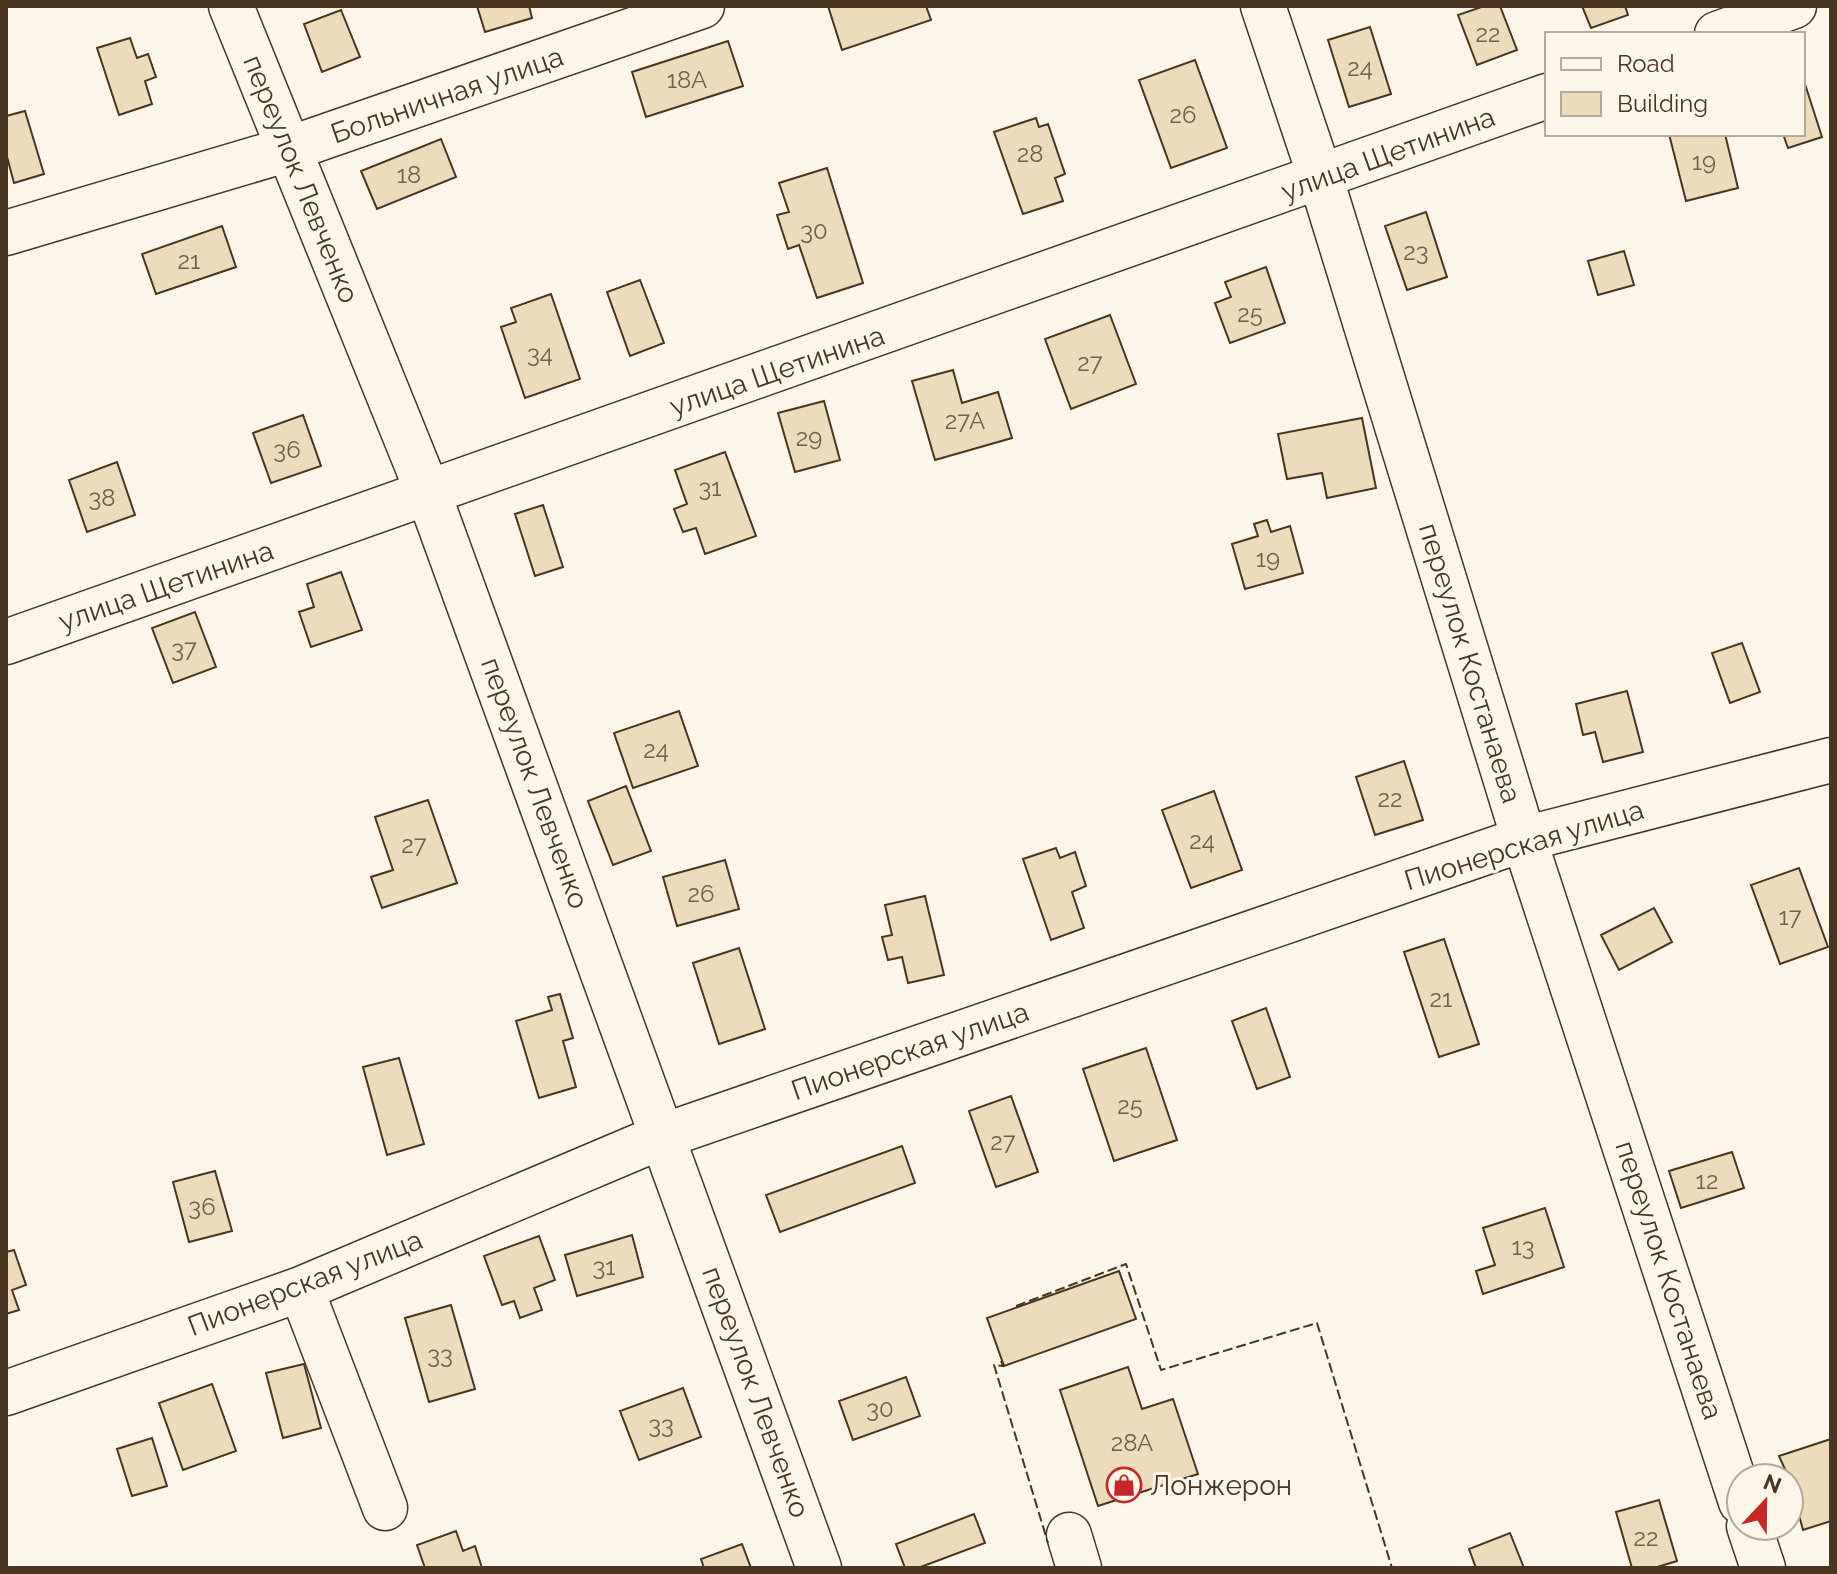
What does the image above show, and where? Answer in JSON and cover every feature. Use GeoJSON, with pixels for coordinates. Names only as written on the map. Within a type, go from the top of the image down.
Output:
{"type":"FeatureCollection","features":[{"type":"Feature","properties":{"kind":"street","name":"переулок Левченко"},"geometry":{"type":"LineString","coordinates":[[231,6],[429,495],[819,1568]]}},
{"type":"Feature","properties":{"kind":"street","name":"Больничная улица"},"geometry":{"type":"LineString","coordinates":[[6,233],[289,149],[702,6]]}},
{"type":"Feature","properties":{"kind":"street","name":"переулок Костанаева"},"geometry":{"type":"LineString","coordinates":[[1263,6],[1321,179],[1524,839],[1728,1462]]}},
{"type":"Feature","properties":{"kind":"street"},"geometry":{"type":"LineString","coordinates":[[1722,32],[1794,6]]}},
{"type":"Feature","properties":{"kind":"street","name":"улица Щетинина"},"geometry":{"type":"LineString","coordinates":[[6,642],[1321,179],[1545,97]]}},
{"type":"Feature","properties":{"kind":"street","name":"Пионерская улица"},"geometry":{"type":"LineString","coordinates":[[6,1393],[301,1289],[663,1136],[1524,839],[1831,760]]}},
{"type":"Feature","properties":{"kind":"street"},"geometry":{"type":"LineString","coordinates":[[301,1289],[385,1508]]}},
{"type":"Feature","properties":{"kind":"street"},"geometry":{"type":"LineString","coordinates":[[1754,1542],[1763,1568]]}},
{"type":"Feature","properties":{"kind":"building"},"geometry":{"type":"Polygon","coordinates":[[[477,6],[529,6],[532,18],[485,32],[477,6]]]}},
{"type":"Feature","properties":{"kind":"building"},"geometry":{"type":"Polygon","coordinates":[[[828,6],[926,6],[931,20],[842,50],[828,6]]]}},
{"type":"Feature","properties":{"kind":"building"},"geometry":{"type":"Polygon","coordinates":[[[1484,6],[1500,6],[1517,50],[1477,65],[1458,15],[1484,6]]]}},
{"type":"Feature","properties":{"kind":"building"},"geometry":{"type":"Polygon","coordinates":[[[1582,6],[1625,6],[1628,15],[1591,28],[1582,6]]]}},
{"type":"Feature","properties":{"kind":"building"},"geometry":{"type":"Polygon","coordinates":[[[341,10],[360,57],[322,72],[304,24],[341,10]]]}},
{"type":"Feature","properties":{"kind":"building"},"geometry":{"type":"Polygon","coordinates":[[[1370,27],[1391,94],[1349,107],[1328,40],[1370,27]]]}},
{"type":"Feature","properties":{"kind":"building"},"geometry":{"type":"Polygon","coordinates":[[[130,38],[137,58],[148,54],[156,77],[145,81],[152,104],[119,115],[97,48],[130,38]]]}},
{"type":"Feature","properties":{"kind":"building"},"geometry":{"type":"Polygon","coordinates":[[[728,41],[743,86],[646,117],[632,72],[728,41]]]}},
{"type":"Feature","properties":{"kind":"building"},"geometry":{"type":"Polygon","coordinates":[[[1195,60],[1227,148],[1171,168],[1139,80],[1195,60]]]}},
{"type":"Feature","properties":{"kind":"building"},"geometry":{"type":"Polygon","coordinates":[[[1805,84],[1822,137],[1788,148],[1784,136],[1805,136],[1805,84]]]}},
{"type":"Feature","properties":{"kind":"building"},"geometry":{"type":"Polygon","coordinates":[[[25,111],[44,174],[14,183],[6,153],[6,116],[25,111]]]}},
{"type":"Feature","properties":{"kind":"building"},"geometry":{"type":"Polygon","coordinates":[[[1036,118],[1039,127],[1048,124],[1065,174],[1055,178],[1063,201],[1023,214],[994,132],[1036,118]]]}},
{"type":"Feature","properties":{"kind":"building"},"geometry":{"type":"Polygon","coordinates":[[[1670,136],[1725,136],[1738,188],[1686,201],[1670,136]]]}},
{"type":"Feature","properties":{"kind":"building"},"geometry":{"type":"Polygon","coordinates":[[[441,139],[456,177],[377,209],[361,171],[441,139]]]}},
{"type":"Feature","properties":{"kind":"building"},"geometry":{"type":"Polygon","coordinates":[[[827,168],[863,283],[817,298],[799,245],[788,249],[777,215],[789,212],[779,183],[827,168]]]}},
{"type":"Feature","properties":{"kind":"building"},"geometry":{"type":"Polygon","coordinates":[[[1426,212],[1447,277],[1407,290],[1385,226],[1426,212]]]}},
{"type":"Feature","properties":{"kind":"building"},"geometry":{"type":"Polygon","coordinates":[[[222,226],[236,267],[156,294],[142,254],[222,226]]]}},
{"type":"Feature","properties":{"kind":"building"},"geometry":{"type":"Polygon","coordinates":[[[1624,251],[1634,285],[1598,295],[1588,261],[1624,251]]]}},
{"type":"Feature","properties":{"kind":"building"},"geometry":{"type":"Polygon","coordinates":[[[1266,267],[1285,323],[1230,343],[1215,303],[1231,297],[1225,282],[1266,267]]]}},
{"type":"Feature","properties":{"kind":"building"},"geometry":{"type":"Polygon","coordinates":[[[640,280],[664,343],[630,356],[607,292],[640,280]]]}},
{"type":"Feature","properties":{"kind":"building"},"geometry":{"type":"Polygon","coordinates":[[[551,294],[580,379],[525,398],[501,327],[516,322],[511,308],[551,294]]]}},
{"type":"Feature","properties":{"kind":"building"},"geometry":{"type":"Polygon","coordinates":[[[1110,315],[1136,384],[1071,409],[1045,339],[1110,315]]]}},
{"type":"Feature","properties":{"kind":"building"},"geometry":{"type":"Polygon","coordinates":[[[953,370],[962,403],[998,392],[1012,438],[935,460],[912,381],[953,370]]]}},
{"type":"Feature","properties":{"kind":"building"},"geometry":{"type":"Polygon","coordinates":[[[824,401],[840,460],[795,472],[778,413],[824,401]]]}},
{"type":"Feature","properties":{"kind":"building"},"geometry":{"type":"Polygon","coordinates":[[[303,415],[321,466],[271,483],[253,433],[303,415]]]}},
{"type":"Feature","properties":{"kind":"building"},"geometry":{"type":"Polygon","coordinates":[[[1362,418],[1376,488],[1327,498],[1322,473],[1287,479],[1278,434],[1362,418]]]}},
{"type":"Feature","properties":{"kind":"building"},"geometry":{"type":"Polygon","coordinates":[[[725,452],[756,536],[705,554],[696,528],[683,532],[674,509],[687,504],[675,470],[725,452]]]}},
{"type":"Feature","properties":{"kind":"building"},"geometry":{"type":"Polygon","coordinates":[[[117,462],[135,515],[87,532],[69,480],[117,462]]]}},
{"type":"Feature","properties":{"kind":"building"},"geometry":{"type":"Polygon","coordinates":[[[543,505],[563,567],[535,576],[515,514],[543,505]]]}},
{"type":"Feature","properties":{"kind":"building"},"geometry":{"type":"Polygon","coordinates":[[[1267,520],[1271,532],[1290,526],[1303,573],[1245,589],[1232,544],[1258,536],[1254,524],[1267,520]]]}},
{"type":"Feature","properties":{"kind":"building"},"geometry":{"type":"Polygon","coordinates":[[[341,572],[362,630],[311,647],[299,612],[314,607],[307,584],[341,572]]]}},
{"type":"Feature","properties":{"kind":"building"},"geometry":{"type":"Polygon","coordinates":[[[195,612],[216,667],[173,683],[152,628],[195,612]]]}},
{"type":"Feature","properties":{"kind":"building"},"geometry":{"type":"Polygon","coordinates":[[[1742,643],[1760,692],[1730,703],[1712,653],[1742,643]]]}},
{"type":"Feature","properties":{"kind":"building"},"geometry":{"type":"Polygon","coordinates":[[[1627,691],[1643,752],[1603,762],[1595,732],[1583,735],[1576,704],[1627,691]]]}},
{"type":"Feature","properties":{"kind":"building"},"geometry":{"type":"Polygon","coordinates":[[[679,711],[698,766],[633,788],[614,733],[679,711]]]}},
{"type":"Feature","properties":{"kind":"building"},"geometry":{"type":"Polygon","coordinates":[[[1404,761],[1423,820],[1375,835],[1356,777],[1404,761]]]}},
{"type":"Feature","properties":{"kind":"building"},"geometry":{"type":"Polygon","coordinates":[[[626,786],[651,851],[613,865],[588,801],[626,786]]]}},
{"type":"Feature","properties":{"kind":"building"},"geometry":{"type":"Polygon","coordinates":[[[1214,791],[1242,870],[1191,888],[1162,810],[1214,791]]]}},
{"type":"Feature","properties":{"kind":"building"},"geometry":{"type":"Polygon","coordinates":[[[428,800],[457,883],[382,908],[371,877],[393,870],[375,817],[428,800]]]}},
{"type":"Feature","properties":{"kind":"building"},"geometry":{"type":"Polygon","coordinates":[[[1056,848],[1060,858],[1075,852],[1086,886],[1072,892],[1084,928],[1051,940],[1023,859],[1056,848]]]}},
{"type":"Feature","properties":{"kind":"building"},"geometry":{"type":"Polygon","coordinates":[[[725,860],[739,909],[677,926],[663,877],[725,860]]]}},
{"type":"Feature","properties":{"kind":"building"},"geometry":{"type":"Polygon","coordinates":[[[1799,868],[1828,947],[1780,964],[1751,885],[1799,868]]]}},
{"type":"Feature","properties":{"kind":"building"},"geometry":{"type":"Polygon","coordinates":[[[925,896],[944,975],[908,983],[902,957],[888,960],[882,937],[892,935],[885,905],[925,896]]]}},
{"type":"Feature","properties":{"kind":"building"},"geometry":{"type":"Polygon","coordinates":[[[1654,908],[1672,942],[1619,970],[1601,935],[1654,908]]]}},
{"type":"Feature","properties":{"kind":"building"},"geometry":{"type":"Polygon","coordinates":[[[1444,939],[1479,1044],[1439,1057],[1404,952],[1444,939]]]}},
{"type":"Feature","properties":{"kind":"building"},"geometry":{"type":"Polygon","coordinates":[[[739,948],[765,1029],[719,1044],[693,963],[739,948]]]}},
{"type":"Feature","properties":{"kind":"building"},"geometry":{"type":"Polygon","coordinates":[[[560,994],[573,1038],[563,1041],[576,1087],[539,1098],[516,1021],[552,1010],[548,997],[560,994]]]}},
{"type":"Feature","properties":{"kind":"building"},"geometry":{"type":"Polygon","coordinates":[[[1266,1008],[1290,1077],[1257,1089],[1232,1021],[1266,1008]]]}},
{"type":"Feature","properties":{"kind":"building"},"geometry":{"type":"Polygon","coordinates":[[[1146,1048],[1177,1140],[1114,1161],[1083,1069],[1146,1048]]]}},
{"type":"Feature","properties":{"kind":"building"},"geometry":{"type":"Polygon","coordinates":[[[399,1058],[424,1144],[387,1155],[363,1067],[399,1058]]]}},
{"type":"Feature","properties":{"kind":"building"},"geometry":{"type":"Polygon","coordinates":[[[1011,1096],[1038,1172],[996,1187],[969,1111],[1011,1096]]]}},
{"type":"Feature","properties":{"kind":"building"},"geometry":{"type":"Polygon","coordinates":[[[902,1146],[915,1183],[780,1232],[766,1195],[902,1146]]]}},
{"type":"Feature","properties":{"kind":"building"},"geometry":{"type":"Polygon","coordinates":[[[1732,1152],[1744,1188],[1681,1208],[1669,1171],[1732,1152]]]}},
{"type":"Feature","properties":{"kind":"building"},"geometry":{"type":"Polygon","coordinates":[[[215,1171],[232,1231],[189,1242],[173,1182],[215,1171]]]}},
{"type":"Feature","properties":{"kind":"building"},"geometry":{"type":"Polygon","coordinates":[[[1545,1208],[1564,1267],[1483,1294],[1476,1271],[1495,1265],[1483,1228],[1545,1208]]]}},
{"type":"Feature","properties":{"kind":"building"},"geometry":{"type":"Polygon","coordinates":[[[632,1235],[643,1277],[577,1296],[565,1255],[632,1235]]]}},
{"type":"Feature","properties":{"kind":"building"},"geometry":{"type":"Polygon","coordinates":[[[539,1236],[555,1280],[534,1288],[542,1310],[520,1318],[514,1301],[502,1305],[484,1256],[539,1236]]]}},
{"type":"Feature","properties":{"kind":"building"},"geometry":{"type":"Polygon","coordinates":[[[14,1250],[26,1285],[12,1290],[19,1310],[6,1314],[6,1252],[14,1250]]]}},
{"type":"Feature","properties":{"kind":"building"},"geometry":{"type":"Polygon","coordinates":[[[1119,1271],[1136,1319],[1004,1366],[987,1318],[1119,1271]]]}},
{"type":"Feature","properties":{"kind":"building"},"geometry":{"type":"Polygon","coordinates":[[[451,1305],[475,1389],[429,1402],[405,1318],[451,1305]]]}},
{"type":"Feature","properties":{"kind":"building"},"geometry":{"type":"Polygon","coordinates":[[[304,1364],[321,1428],[283,1438],[266,1373],[304,1364]]]}},
{"type":"Feature","properties":{"kind":"building"},"geometry":{"type":"Polygon","coordinates":[[[1128,1367],[1142,1409],[1173,1399],[1198,1474],[1098,1506],[1060,1390],[1128,1367]]]}},
{"type":"Feature","properties":{"kind":"building"},"geometry":{"type":"Polygon","coordinates":[[[906,1377],[920,1416],[853,1440],[839,1401],[906,1377]]]}},
{"type":"Feature","properties":{"kind":"building"},"geometry":{"type":"Polygon","coordinates":[[[212,1384],[236,1451],[183,1470],[159,1403],[212,1384]]]}},
{"type":"Feature","properties":{"kind":"building"},"geometry":{"type":"Polygon","coordinates":[[[683,1388],[701,1437],[639,1460],[620,1411],[683,1388]]]}},
{"type":"Feature","properties":{"kind":"building"},"geometry":{"type":"Polygon","coordinates":[[[152,1438],[167,1486],[132,1496],[117,1449],[152,1438]]]}},
{"type":"Feature","properties":{"kind":"building"},"geometry":{"type":"Polygon","coordinates":[[[1831,1439],[1831,1521],[1805,1529],[1805,1462],[1782,1462],[1779,1456],[1831,1439]]]}},
{"type":"Feature","properties":{"kind":"building"},"geometry":{"type":"Polygon","coordinates":[[[1659,1500],[1677,1561],[1654,1568],[1632,1568],[1616,1512],[1659,1500]]]}},
{"type":"Feature","properties":{"kind":"building"},"geometry":{"type":"Polygon","coordinates":[[[974,1514],[985,1543],[918,1568],[905,1568],[896,1544],[974,1514]]]}},
{"type":"Feature","properties":{"kind":"building"},"geometry":{"type":"Polygon","coordinates":[[[456,1531],[463,1551],[475,1546],[482,1568],[425,1568],[417,1545],[456,1531]]]}},
{"type":"Feature","properties":{"kind":"building"},"geometry":{"type":"Polygon","coordinates":[[[1510,1533],[1524,1568],[1476,1568],[1469,1549],[1510,1533]]]}},
{"type":"Feature","properties":{"kind":"building"},"geometry":{"type":"Polygon","coordinates":[[[742,1544],[751,1568],[704,1568],[701,1559],[742,1544]]]}},
{"type":"Feature","properties":{"kind":"fence"},"geometry":{"type":"LineString","coordinates":[[1016,1306],[1126,1264],[1161,1370],[1317,1323],[1392,1568]]}},
{"type":"Feature","properties":{"kind":"fence"},"geometry":{"type":"LineString","coordinates":[[1001,1361],[1003,1366],[994,1365],[1048,1543]]}},
{"type":"Feature","properties":{"kind":"place","name":"Лонжерон"},"geometry":{"type":"Point","coordinates":[1124,1485]}}]}
